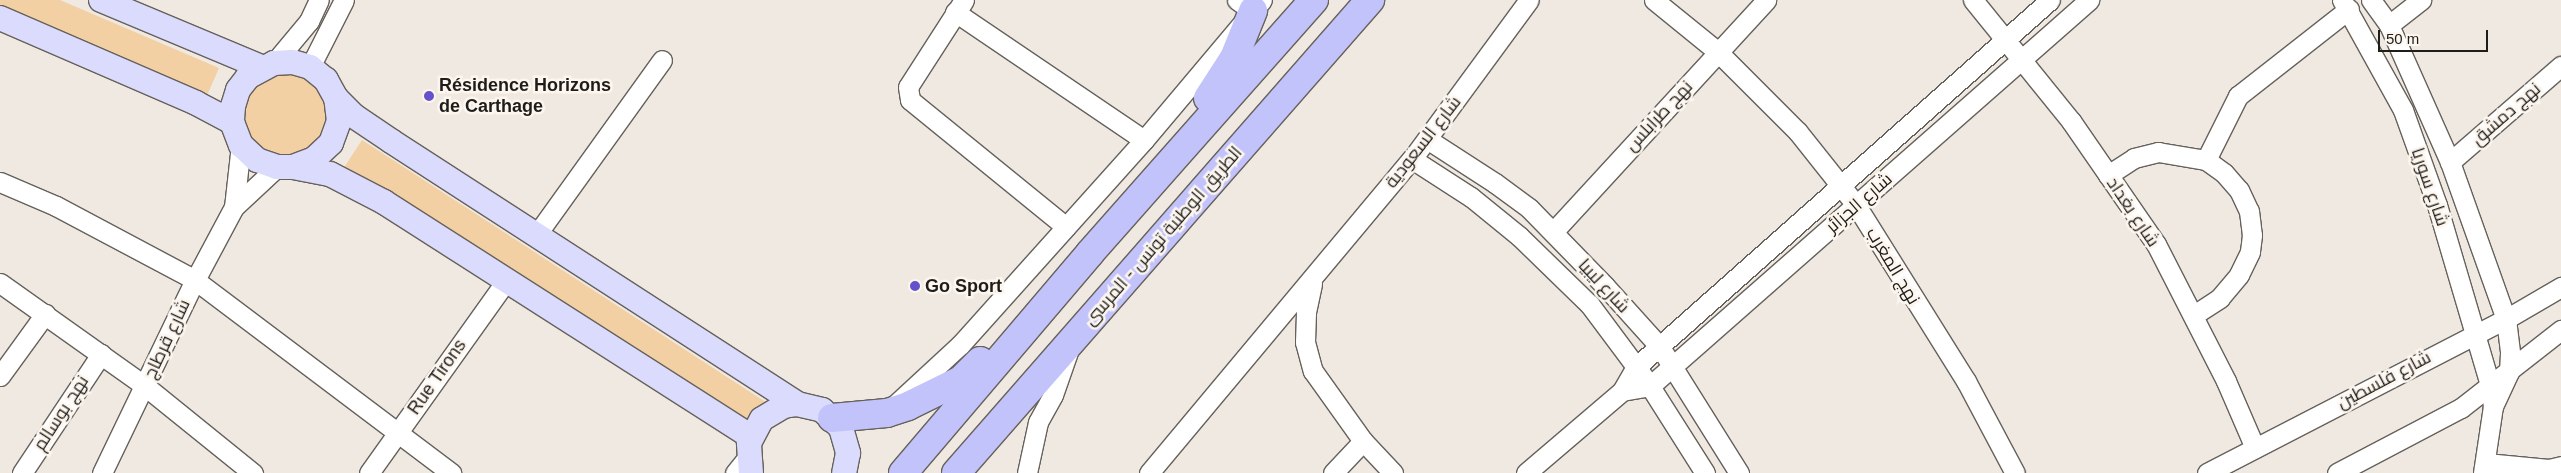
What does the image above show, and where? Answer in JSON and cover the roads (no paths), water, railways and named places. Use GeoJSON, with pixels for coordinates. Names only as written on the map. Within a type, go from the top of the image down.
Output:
{"type":"FeatureCollection","features":[{"type":"Feature","properties":{"kind":"highway"},"geometry":{"type":"LineString","coordinates":[[903,473],[1164,167],[1314,0]]}},
{"type":"Feature","properties":{"kind":"highway","name":"الطريق الوطنية تونس - المرسى"},"geometry":{"type":"LineString","coordinates":[[956,473],[1370,0]]}},
{"type":"Feature","properties":{"kind":"highway"},"geometry":{"type":"LineString","coordinates":[[1164,167],[1234,58],[1251,4]]}},
{"type":"Feature","properties":{"kind":"highway"},"geometry":{"type":"LineString","coordinates":[[832,418],[887,413],[916,403],[961,380],[1090,253]]}},
{"type":"Feature","properties":{"kind":"main road"},"geometry":{"type":"LineString","coordinates":[[101,0],[267,65],[292,62],[310,67],[326,80],[336,98],[354,116],[391,141],[797,404],[810,406],[832,418],[846,440],[848,453],[844,473]]}},
{"type":"Feature","properties":{"kind":"main road"},"geometry":{"type":"LineString","coordinates":[[0,18],[196,103],[232,122]]}},
{"type":"Feature","properties":{"kind":"main road"},"geometry":{"type":"LineString","coordinates":[[267,65],[238,90],[233,106],[232,122],[241,145],[257,160],[285,167],[330,174],[384,202],[506,281],[746,460],[762,419],[772,412],[797,404]]}},
{"type":"Feature","properties":{"kind":"main road"},"geometry":{"type":"LineString","coordinates":[[285,167],[314,159],[331,143],[339,121],[336,98]]}},
{"type":"Feature","properties":{"kind":"street"},"geometry":{"type":"LineString","coordinates":[[267,65],[309,21],[319,0]]}},
{"type":"Feature","properties":{"kind":"street"},"geometry":{"type":"LineString","coordinates":[[310,67],[344,0]]}},
{"type":"Feature","properties":{"kind":"street","name":"شارع السعودية"},"geometry":{"type":"LineString","coordinates":[[1153,472],[1412,159],[1529,0]]}},
{"type":"Feature","properties":{"kind":"street","name":"نهج المغرب"},"geometry":{"type":"LineString","coordinates":[[1654,0],[1718,52],[1798,132],[1856,205],[1966,380],[2016,473]]}},
{"type":"Feature","properties":{"kind":"street","name":"نهج طرابلس"},"geometry":{"type":"LineString","coordinates":[[1553,232],[1766,0]]}},
{"type":"Feature","properties":{"kind":"street","name":"شارع بغداد"},"geometry":{"type":"LineString","coordinates":[[1973,0],[2007,38],[2108,175],[2156,244],[2194,315],[2255,448]]}},
{"type":"Feature","properties":{"kind":"street","name":"شارع الجزائر"},"geometry":{"type":"LineString","coordinates":[[1526,473],[1622,391],[1636,368],[2050,0]]}},
{"type":"Feature","properties":{"kind":"street","name":"شارع الجزائر"},"geometry":{"type":"LineString","coordinates":[[1650,386],[2089,0]]}},
{"type":"Feature","properties":{"kind":"street","name":"شارع سوريا"},"geometry":{"type":"LineString","coordinates":[[2371,0],[2389,25],[2450,162],[2506,319],[2510,353],[2509,372]]}},
{"type":"Feature","properties":{"kind":"street"},"geometry":{"type":"LineString","coordinates":[[2389,25],[2421,0]]}},
{"type":"Feature","properties":{"kind":"street"},"geometry":{"type":"LineString","coordinates":[[887,413],[960,346],[1144,140],[1251,4]]}},
{"type":"Feature","properties":{"kind":"street"},"geometry":{"type":"LineString","coordinates":[[2206,160],[2238,96],[2345,4]]}},
{"type":"Feature","properties":{"kind":"street","name":"شارع سوريا"},"geometry":{"type":"LineString","coordinates":[[2345,4],[2403,110],[2437,204],[2476,333],[2490,385],[2493,406]]}},
{"type":"Feature","properties":{"kind":"street"},"geometry":{"type":"LineString","coordinates":[[1066,227],[910,100],[908,87],[960,6],[1144,140]]}},
{"type":"Feature","properties":{"kind":"street"},"geometry":{"type":"LineString","coordinates":[[537,234],[662,60]]}},
{"type":"Feature","properties":{"kind":"street","name":"نهج دمشق"},"geometry":{"type":"LineString","coordinates":[[2450,162],[2561,66]]}},
{"type":"Feature","properties":{"kind":"street","name":"شارع ليبيا"},"geometry":{"type":"LineString","coordinates":[[1427,139],[1495,183],[1553,232],[1660,347],[1739,473]]}},
{"type":"Feature","properties":{"kind":"street","name":"شارع قرطاج"},"geometry":{"type":"LineString","coordinates":[[102,473],[195,280],[234,207],[241,145]]}},
{"type":"Feature","properties":{"kind":"street"},"geometry":{"type":"LineString","coordinates":[[2108,175],[2134,158],[2158,152],[2206,160],[2224,173],[2239,190],[2249,211],[2252,234],[2250,252],[2239,275],[2220,298],[2194,315]]}},
{"type":"Feature","properties":{"kind":"street","name":"شارع ليبيا"},"geometry":{"type":"LineString","coordinates":[[1412,159],[1471,196],[1519,236],[1590,305],[1650,386],[1705,473]]}},
{"type":"Feature","properties":{"kind":"street","name":"شارع قرطاج"},"geometry":{"type":"LineString","coordinates":[[234,207],[285,167]]}},
{"type":"Feature","properties":{"kind":"street"},"geometry":{"type":"LineString","coordinates":[[0,182],[56,206],[195,280],[397,434],[452,473]]}},
{"type":"Feature","properties":{"kind":"street"},"geometry":{"type":"LineString","coordinates":[[2437,204],[2462,197]]}},
{"type":"Feature","properties":{"kind":"street"},"geometry":{"type":"LineString","coordinates":[[1313,280],[1306,313],[1305,342],[1313,371],[1364,441],[1393,473]]}},
{"type":"Feature","properties":{"kind":"street","name":"Rue Tirons"},"geometry":{"type":"LineString","coordinates":[[370,473],[506,281]]}},
{"type":"Feature","properties":{"kind":"street"},"geometry":{"type":"LineString","coordinates":[[0,283],[145,386],[253,473]]}},
{"type":"Feature","properties":{"kind":"street","name":"شارع فلسطين"},"geometry":{"type":"LineString","coordinates":[[2207,473],[2506,319],[2561,287]]}},
{"type":"Feature","properties":{"kind":"street"},"geometry":{"type":"LineString","coordinates":[[0,376],[45,314]]}},
{"type":"Feature","properties":{"kind":"street"},"geometry":{"type":"LineString","coordinates":[[2337,473],[2454,412],[2490,385],[2558,340]]}},
{"type":"Feature","properties":{"kind":"street"},"geometry":{"type":"LineString","coordinates":[[1027,473],[1038,422],[1053,395],[1071,343]]}},
{"type":"Feature","properties":{"kind":"street","name":"نهج بوسالم"},"geometry":{"type":"LineString","coordinates":[[22,473],[100,354]]}},
{"type":"Feature","properties":{"kind":"street"},"geometry":{"type":"LineString","coordinates":[[2509,372],[2493,406],[2484,468],[2549,468],[2561,466]]}},
{"type":"Feature","properties":{"kind":"street"},"geometry":{"type":"LineString","coordinates":[[1622,391],[1650,386]]}},
{"type":"Feature","properties":{"kind":"street"},"geometry":{"type":"LineString","coordinates":[[1333,473],[1364,441]]}},
{"type":"Feature","properties":{"kind":"place","name":"Résidence Horizons de Carthage"},"geometry":{"type":"Point","coordinates":[429,96]}},
{"type":"Feature","properties":{"kind":"place","name":"Go Sport"},"geometry":{"type":"Point","coordinates":[915,286]}}]}
